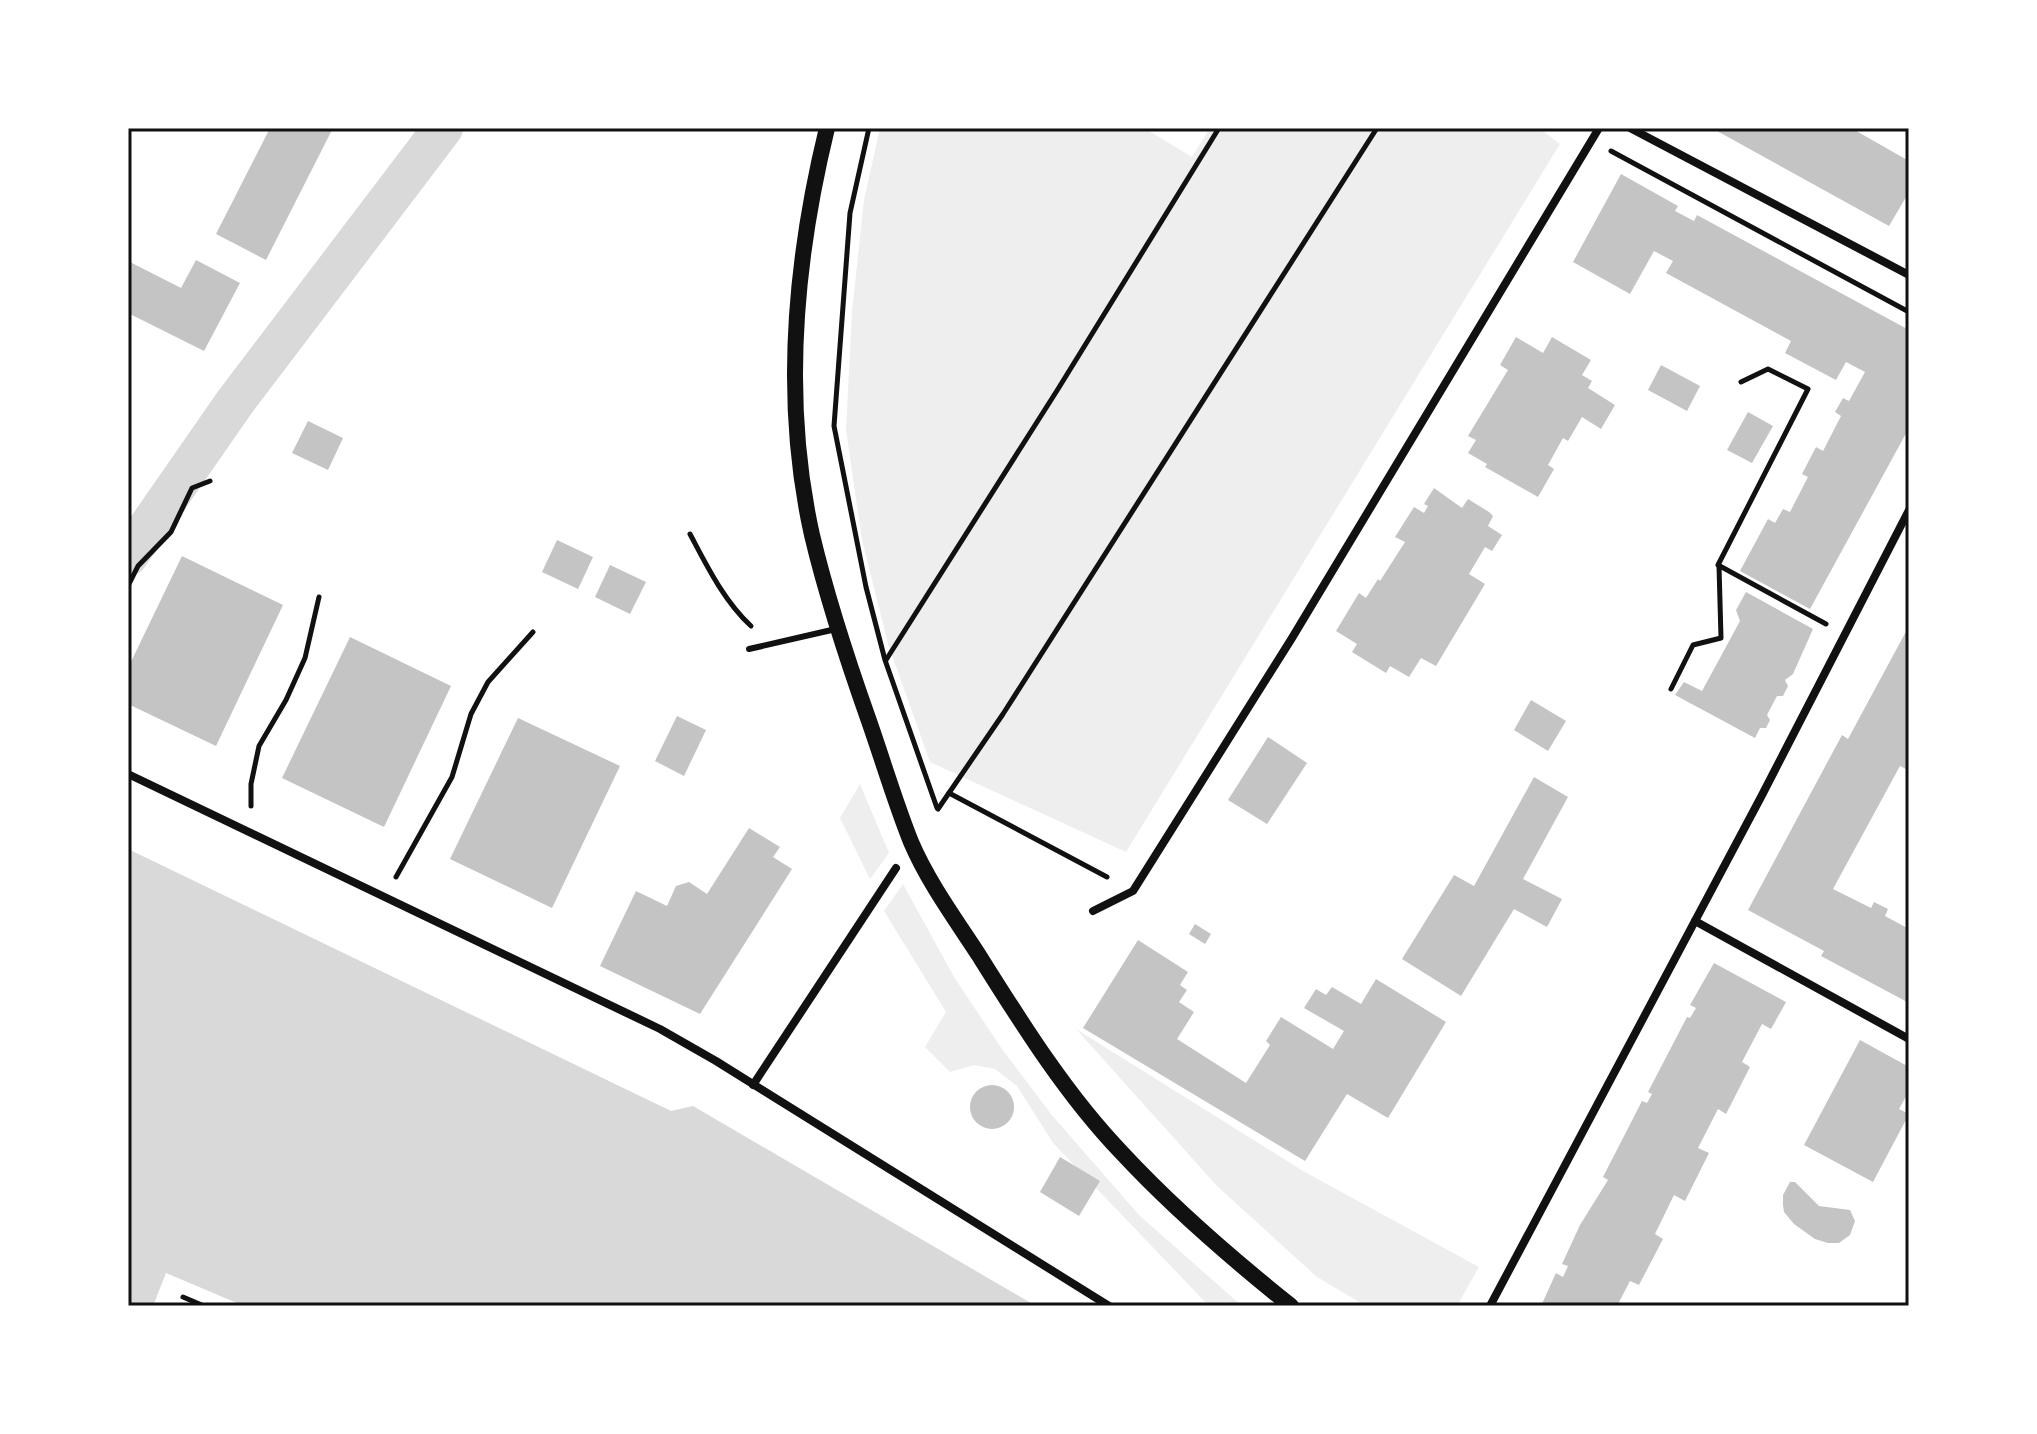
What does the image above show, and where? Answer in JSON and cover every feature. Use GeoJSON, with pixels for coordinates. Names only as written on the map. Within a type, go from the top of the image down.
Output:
{"type":"FeatureCollection","features":[{"type":"Feature","properties":{"kind":"main road"},"geometry":{"type":"LineString","coordinates":[[827,128],[816,172],[801,276],[795,361],[798,441],[811,531],[836,629],[912,844],[1002,992],[1053,1067],[1119,1151],[1212,1242],[1291,1306]]}},
{"type":"Feature","properties":{"kind":"street"},"geometry":{"type":"LineString","coordinates":[[1093,911],[1133,891],[1300,625],[1599,128]]}},
{"type":"Feature","properties":{"kind":"street"},"geometry":{"type":"LineString","coordinates":[[1630,128],[1909,275]]}},
{"type":"Feature","properties":{"kind":"street"},"geometry":{"type":"LineString","coordinates":[[1490,1306],[1909,510]]}},
{"type":"Feature","properties":{"kind":"street"},"geometry":{"type":"LineString","coordinates":[[128,774],[660,1029],[1109,1306]]}},
{"type":"Feature","properties":{"kind":"street"},"geometry":{"type":"LineString","coordinates":[[753,1085],[896,868]]}},
{"type":"Feature","properties":{"kind":"street"},"geometry":{"type":"LineString","coordinates":[[1695,921],[1909,1039]]}},
{"type":"Feature","properties":{"kind":"lane"},"geometry":{"type":"LineString","coordinates":[[749,649],[836,629]]}},
{"type":"Feature","properties":{"kind":"path"},"geometry":{"type":"LineString","coordinates":[[869,128],[850,213],[834,426],[866,587],[885,660],[938,809],[1377,128]]}},
{"type":"Feature","properties":{"kind":"path"},"geometry":{"type":"LineString","coordinates":[[885,660],[1058,389],[1219,128]]}},
{"type":"Feature","properties":{"kind":"path"},"geometry":{"type":"LineString","coordinates":[[1591,140],[1909,312]]}},
{"type":"Feature","properties":{"kind":"path"},"geometry":{"type":"LineString","coordinates":[[1671,689],[1693,645],[1721,638],[1718,565],[1808,389],[1768,369],[1741,382]]}},
{"type":"Feature","properties":{"kind":"path"},"geometry":{"type":"LineString","coordinates":[[128,586],[138,566],[171,532],[192,488],[210,481]]}},
{"type":"Feature","properties":{"kind":"path"},"geometry":{"type":"LineString","coordinates":[[690,534],[739,615],[770,644]]}},
{"type":"Feature","properties":{"kind":"path"},"geometry":{"type":"LineString","coordinates":[[1718,565],[1844,634]]}},
{"type":"Feature","properties":{"kind":"path"},"geometry":{"type":"LineString","coordinates":[[244,829],[251,809],[251,784],[259,746],[286,700],[305,658],[319,597]]}},
{"type":"Feature","properties":{"kind":"path"},"geometry":{"type":"LineString","coordinates":[[385,897],[452,777],[471,714],[488,682],[533,632]]}},
{"type":"Feature","properties":{"kind":"path"},"geometry":{"type":"LineString","coordinates":[[949,793],[1133,891]]}},
{"type":"Feature","properties":{"kind":"path"},"geometry":{"type":"LineString","coordinates":[[183,1297],[204,1306]]}},
{"type":"Feature","properties":{"kind":"shaded area"},"geometry":{"type":"Polygon","coordinates":[[[880,128],[1144,128],[1192,157],[1210,128],[1539,128],[1560,144],[1126,852],[930,762],[888,644],[862,540],[846,430],[852,311],[864,200],[880,128]]]}},
{"type":"Feature","properties":{"kind":"shaded area"},"geometry":{"type":"Polygon","coordinates":[[[860,784],[889,853],[870,879],[840,818],[860,784]]]}},
{"type":"Feature","properties":{"kind":"shaded area"},"geometry":{"type":"Polygon","coordinates":[[[128,849],[671,1111],[693,1106],[1036,1306],[244,1306],[166,1273],[153,1306],[128,1306],[128,849]]]}},
{"type":"Feature","properties":{"kind":"shaded area"},"geometry":{"type":"Polygon","coordinates":[[[903,884],[954,977],[1002,1049],[1051,1114],[1139,1215],[1242,1306],[1209,1306],[1053,1143],[1017,1086],[995,1069],[974,1065],[950,1072],[925,1047],[946,1012],[884,911],[903,884]]]}},
{"type":"Feature","properties":{"kind":"shaded area"},"geometry":{"type":"Polygon","coordinates":[[[1076,1029],[1303,1171],[1479,1267],[1457,1306],[1366,1306],[1317,1277],[1217,1186],[1076,1029]]]}},
{"type":"Feature","properties":{"kind":"building"},"geometry":{"type":"Polygon","coordinates":[[[270,128],[333,128],[266,260],[216,234],[270,128]]]}},
{"type":"Feature","properties":{"kind":"building"},"geometry":{"type":"Polygon","coordinates":[[[1719,128],[1851,128],[1909,161],[1909,192],[1889,226],[1717,131],[1719,128]]]}},
{"type":"Feature","properties":{"kind":"building"},"geometry":{"type":"Polygon","coordinates":[[[1621,174],[1678,206],[1675,211],[1694,221],[1697,215],[1909,330],[1909,428],[1810,609],[1740,571],[1768,519],[1775,523],[1783,509],[1790,512],[1808,477],[1802,474],[1816,447],[1823,451],[1841,416],[1835,412],[1843,398],[1849,401],[1865,372],[1846,362],[1836,380],[1785,353],[1791,341],[1666,273],[1673,261],[1654,251],[1630,294],[1573,262],[1621,174]]]}},
{"type":"Feature","properties":{"kind":"building"},"geometry":{"type":"Polygon","coordinates":[[[196,260],[240,283],[204,351],[128,313],[128,261],[181,288],[196,260]]]}},
{"type":"Feature","properties":{"kind":"building"},"geometry":{"type":"Polygon","coordinates":[[[1516,337],[1543,353],[1552,337],[1591,360],[1582,375],[1592,381],[1588,388],[1615,405],[1601,429],[1582,417],[1568,441],[1563,438],[1548,465],[1554,469],[1538,497],[1485,467],[1487,464],[1468,453],[1476,440],[1468,436],[1508,370],[1500,365],[1516,337]]]}},
{"type":"Feature","properties":{"kind":"building"},"geometry":{"type":"Polygon","coordinates":[[[1661,365],[1700,386],[1687,411],[1648,390],[1661,365]]]}},
{"type":"Feature","properties":{"kind":"building"},"geometry":{"type":"Polygon","coordinates":[[[1748,412],[1773,426],[1752,463],[1727,450],[1748,412]]]}},
{"type":"Feature","properties":{"kind":"building"},"geometry":{"type":"Polygon","coordinates":[[[308,421],[343,438],[328,470],[292,453],[308,421]]]}},
{"type":"Feature","properties":{"kind":"building"},"geometry":{"type":"Polygon","coordinates":[[[1434,488],[1462,508],[1468,499],[1489,512],[1493,516],[1488,526],[1502,535],[1492,551],[1485,547],[1469,574],[1485,584],[1436,666],[1421,658],[1409,677],[1390,666],[1386,673],[1352,652],[1357,644],[1336,631],[1359,593],[1366,598],[1378,579],[1380,581],[1405,542],[1395,537],[1414,507],[1424,513],[1428,506],[1424,504],[1434,488]]]}},
{"type":"Feature","properties":{"kind":"building"},"geometry":{"type":"Polygon","coordinates":[[[557,540],[593,557],[578,589],[542,572],[557,540]]]}},
{"type":"Feature","properties":{"kind":"building"},"geometry":{"type":"Polygon","coordinates":[[[182,556],[283,605],[216,746],[128,704],[128,668],[182,556]]]}},
{"type":"Feature","properties":{"kind":"building"},"geometry":{"type":"Polygon","coordinates":[[[610,565],[646,582],[630,614],[595,597],[610,565]]]}},
{"type":"Feature","properties":{"kind":"building"},"geometry":{"type":"Polygon","coordinates":[[[1746,592],[1813,629],[1793,674],[1785,680],[1788,686],[1783,696],[1777,696],[1767,715],[1770,720],[1766,728],[1760,728],[1755,738],[1675,695],[1684,682],[1702,691],[1740,621],[1736,610],[1746,592]]]}},
{"type":"Feature","properties":{"kind":"building"},"geometry":{"type":"Polygon","coordinates":[[[1909,626],[1909,764],[1906,769],[1900,766],[1833,889],[1871,908],[1874,902],[1888,909],[1885,916],[1909,929],[1909,1003],[1821,956],[1824,951],[1748,910],[1842,735],[1848,739],[1909,626]]]}},
{"type":"Feature","properties":{"kind":"building"},"geometry":{"type":"Polygon","coordinates":[[[350,637],[451,686],[384,827],[282,778],[350,637]]]}},
{"type":"Feature","properties":{"kind":"building"},"geometry":{"type":"Polygon","coordinates":[[[1531,700],[1566,721],[1548,751],[1514,730],[1531,700]]]}},
{"type":"Feature","properties":{"kind":"building"},"geometry":{"type":"Polygon","coordinates":[[[677,716],[706,730],[684,776],[655,761],[677,716]]]}},
{"type":"Feature","properties":{"kind":"building"},"geometry":{"type":"Polygon","coordinates":[[[518,718],[620,766],[552,908],[450,859],[518,718]]]}},
{"type":"Feature","properties":{"kind":"building"},"geometry":{"type":"Polygon","coordinates":[[[1268,737],[1307,763],[1267,824],[1228,800],[1268,737]]]}},
{"type":"Feature","properties":{"kind":"building"},"geometry":{"type":"Polygon","coordinates":[[[1534,777],[1568,797],[1523,879],[1562,899],[1547,927],[1514,909],[1461,996],[1402,959],[1454,875],[1474,886],[1534,777]]]}},
{"type":"Feature","properties":{"kind":"building"},"geometry":{"type":"Polygon","coordinates":[[[749,828],[780,847],[773,857],[792,869],[700,1014],[600,966],[636,891],[667,906],[676,886],[689,882],[707,894],[749,828]]]}},
{"type":"Feature","properties":{"kind":"building"},"geometry":{"type":"Polygon","coordinates":[[[1195,924],[1211,934],[1205,944],[1189,934],[1195,924]]]}},
{"type":"Feature","properties":{"kind":"building"},"geometry":{"type":"Polygon","coordinates":[[[1138,940],[1188,972],[1180,985],[1187,990],[1179,1002],[1194,1012],[1177,1039],[1246,1083],[1270,1045],[1266,1041],[1281,1017],[1333,1049],[1344,1031],[1304,1008],[1316,989],[1326,995],[1332,987],[1361,1004],[1376,979],[1446,1022],[1388,1118],[1347,1094],[1305,1161],[1083,1028],[1138,940]]]}},
{"type":"Feature","properties":{"kind":"building"},"geometry":{"type":"Polygon","coordinates":[[[1714,963],[1786,1002],[1771,1029],[1762,1024],[1742,1062],[1750,1067],[1726,1114],[1718,1109],[1698,1148],[1709,1153],[1685,1201],[1674,1195],[1655,1234],[1663,1239],[1639,1285],[1630,1281],[1617,1306],[1541,1306],[1556,1273],[1563,1277],[1568,1266],[1562,1264],[1580,1225],[1608,1180],[1603,1177],[1642,1101],[1647,1103],[1652,1094],[1648,1092],[1687,1017],[1690,1018],[1696,1008],[1690,1005],[1714,963]]]}},
{"type":"Feature","properties":{"kind":"building"},"geometry":{"type":"Polygon","coordinates":[[[1860,1040],[1909,1067],[1909,1091],[1899,1109],[1909,1114],[1873,1182],[1804,1145],[1860,1040]]]}},
{"type":"Feature","properties":{"kind":"building"},"geometry":{"type":"Polygon","coordinates":[[[992,1085],[1008,1091],[1014,1107],[1008,1123],[992,1129],[976,1123],[970,1107],[976,1091],[992,1085]]]}},
{"type":"Feature","properties":{"kind":"building"},"geometry":{"type":"Polygon","coordinates":[[[1060,1157],[1100,1181],[1079,1216],[1040,1192],[1060,1157]]]}},
{"type":"Feature","properties":{"kind":"building"},"geometry":{"type":"Polygon","coordinates":[[[1790,1182],[1795,1182],[1819,1206],[1850,1210],[1855,1221],[1850,1235],[1839,1243],[1828,1243],[1815,1239],[1794,1224],[1784,1212],[1783,1205],[1783,1195],[1790,1182]]]}},
{"type":"Feature","properties":{"kind":"waterway"},"geometry":{"type":"LineString","coordinates":[[128,556],[235,402],[443,128]]}}]}
